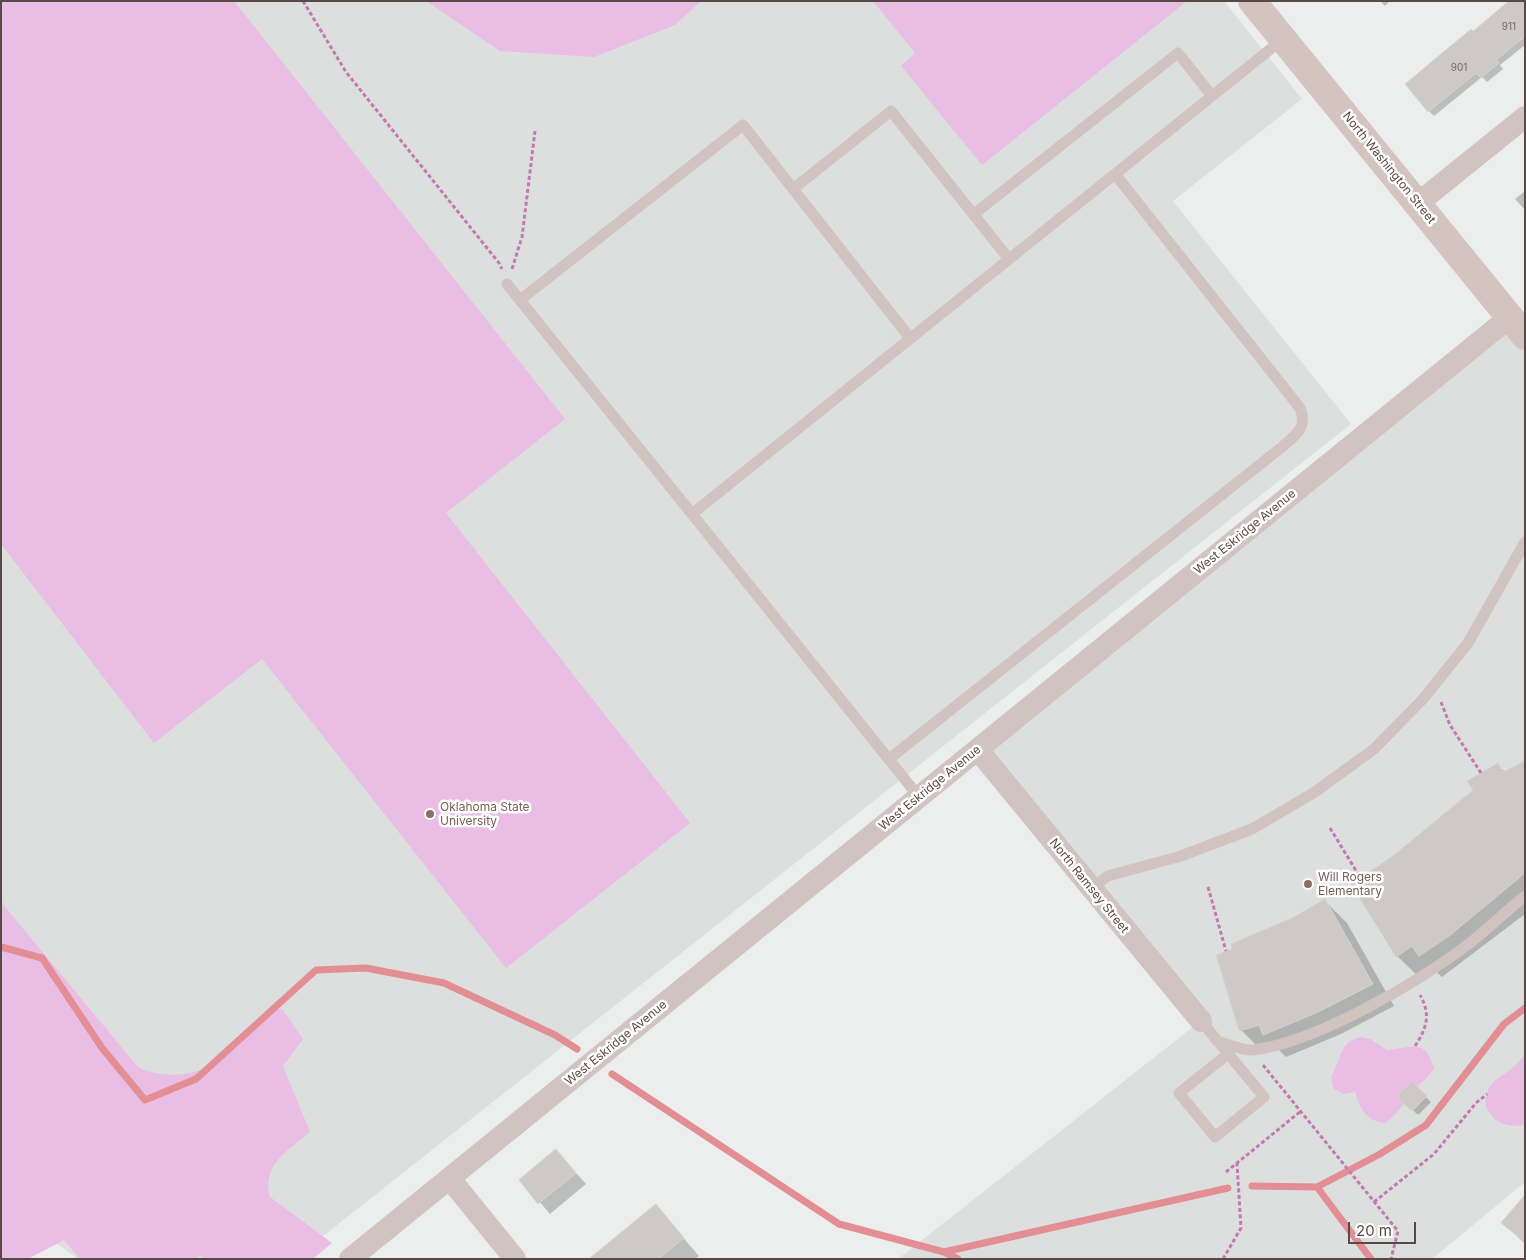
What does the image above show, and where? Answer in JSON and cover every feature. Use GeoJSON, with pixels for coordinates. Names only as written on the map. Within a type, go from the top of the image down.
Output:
{"type":"FeatureCollection","features":[{"type":"Feature","properties":{"kind":"main road","name":"North Washington Street"},"geometry":{"type":"LineString","coordinates":[[1252,1],[1517,326]]}},
{"type":"Feature","properties":{"kind":"street"},"geometry":{"type":"LineString","coordinates":[[1418,204],[1525,117]]}},
{"type":"Feature","properties":{"kind":"street","name":"West Eskridge Avenue"},"geometry":{"type":"LineString","coordinates":[[350,1259],[919,797],[1517,326]]}},
{"type":"Feature","properties":{"kind":"street","name":"North Ramsey Street"},"geometry":{"type":"LineString","coordinates":[[978,750],[1200,1022]]}},
{"type":"Feature","properties":{"kind":"street"},"geometry":{"type":"LineString","coordinates":[[450,1179],[515,1259]]}},
{"type":"Feature","properties":{"kind":"lane"},"geometry":{"type":"LineString","coordinates":[[692,514],[1283,39]]}},
{"type":"Feature","properties":{"kind":"lane"},"geometry":{"type":"LineString","coordinates":[[974,214],[1178,53],[1212,96]]}},
{"type":"Feature","properties":{"kind":"lane"},"geometry":{"type":"LineString","coordinates":[[793,189],[891,111],[1009,259]]}},
{"type":"Feature","properties":{"kind":"lane"},"geometry":{"type":"LineString","coordinates":[[520,300],[743,125],[910,338]]}},
{"type":"Feature","properties":{"kind":"lane"},"geometry":{"type":"LineString","coordinates":[[889,759],[1282,447],[1302,427],[1304,417],[1297,404],[1115,174]]}},
{"type":"Feature","properties":{"kind":"lane"},"geometry":{"type":"LineString","coordinates":[[507,284],[919,797]]}},
{"type":"Feature","properties":{"kind":"lane"},"geometry":{"type":"LineString","coordinates":[[1091,889],[1108,876],[1181,856],[1252,830],[1315,792],[1374,749],[1435,685],[1468,644],[1525,542]]}},
{"type":"Feature","properties":{"kind":"lane"},"geometry":{"type":"LineString","coordinates":[[1217,1041],[1252,1050],[1286,1042],[1326,1026],[1412,982],[1469,943],[1525,896]]}},
{"type":"Feature","properties":{"kind":"lane"},"geometry":{"type":"LineString","coordinates":[[1200,1022],[1217,1041],[1228,1054],[1264,1097],[1215,1136],[1179,1092],[1228,1054]]}},
{"type":"Feature","properties":{"kind":"path"},"geometry":{"type":"LineString","coordinates":[[303,1],[346,72],[499,263],[507,284]]}},
{"type":"Feature","properties":{"kind":"path"},"geometry":{"type":"LineString","coordinates":[[507,284],[522,238],[535,131]]}},
{"type":"Feature","properties":{"kind":"path"},"geometry":{"type":"LineString","coordinates":[[1435,685],[1450,725],[1481,773]]}},
{"type":"Feature","properties":{"kind":"path"},"geometry":{"type":"LineString","coordinates":[[1330,828],[1363,882]]}},
{"type":"Feature","properties":{"kind":"path"},"geometry":{"type":"LineString","coordinates":[[1208,887],[1226,951]]}},
{"type":"Feature","properties":{"kind":"path"},"geometry":{"type":"LineString","coordinates":[[1412,982],[1425,1003],[1428,1018],[1424,1032],[1415,1046]]}},
{"type":"Feature","properties":{"kind":"path"},"geometry":{"type":"LineString","coordinates":[[1252,1050],[1398,1231],[1391,1259]]}},
{"type":"Feature","properties":{"kind":"path"},"geometry":{"type":"LineString","coordinates":[[1374,1202],[1434,1154],[1476,1103],[1487,1094]]}},
{"type":"Feature","properties":{"kind":"path"},"geometry":{"type":"LineString","coordinates":[[1226,1172],[1301,1111]]}},
{"type":"Feature","properties":{"kind":"path"},"geometry":{"type":"LineString","coordinates":[[1223,1259],[1241,1228],[1237,1164]]}},
{"type":"Feature","properties":{"kind":"shaded area","name":"Oklahoma State University"},"geometry":{"type":"Polygon","coordinates":[[[1,1],[1224,1],[1302,99],[1173,201],[1351,424],[294,1259],[78,1259],[1,1203],[1,1]]]}},
{"type":"Feature","properties":{"kind":"shaded area"},"geometry":{"type":"Polygon","coordinates":[[[1,1],[234,1],[565,419],[446,513],[690,823],[506,968],[262,659],[154,743],[1,544],[1,1]]]}},
{"type":"Feature","properties":{"kind":"shaded area"},"geometry":{"type":"Polygon","coordinates":[[[426,1],[701,1],[675,25],[594,57],[500,51],[426,1]]]}},
{"type":"Feature","properties":{"kind":"shaded area"},"geometry":{"type":"Polygon","coordinates":[[[873,1],[1187,1],[982,165],[901,66],[915,53],[873,1]]]}},
{"type":"Feature","properties":{"kind":"shaded area","name":"Will Rogers Elementary"},"geometry":{"type":"Polygon","coordinates":[[[1510,319],[1525,338],[1525,1182],[1432,1259],[898,1259],[1203,1019],[981,750],[1510,319]]]}},
{"type":"Feature","properties":{"kind":"shaded area"},"geometry":{"type":"Polygon","coordinates":[[[1,902],[138,1067],[147,1071],[174,1075],[202,1070],[210,1066],[269,1009],[282,1009],[303,1039],[283,1066],[310,1132],[286,1152],[273,1167],[268,1186],[270,1197],[332,1243],[313,1259],[204,1259],[201,1255],[195,1259],[80,1259],[64,1240],[28,1259],[1,1259],[1,902]]]}},
{"type":"Feature","properties":{"kind":"shaded area"},"geometry":{"type":"Polygon","coordinates":[[[1360,1037],[1370,1039],[1387,1050],[1410,1047],[1422,1048],[1430,1058],[1434,1068],[1398,1111],[1385,1123],[1368,1117],[1359,1104],[1355,1092],[1343,1094],[1333,1088],[1331,1077],[1341,1053],[1348,1043],[1360,1037]]]}},
{"type":"Feature","properties":{"kind":"shaded area"},"geometry":{"type":"Polygon","coordinates":[[[1525,1053],[1525,1124],[1517,1126],[1508,1125],[1494,1118],[1489,1112],[1486,1105],[1486,1097],[1492,1084],[1512,1069],[1525,1053]]]}},
{"type":"Feature","properties":{"kind":"building"},"geometry":{"type":"Polygon","coordinates":[[[1509,1],[1525,1],[1525,36],[1496,60],[1499,63],[1481,78],[1476,73],[1428,112],[1405,84],[1471,29],[1473,31],[1509,1]]]}},
{"type":"Feature","properties":{"kind":"building"},"geometry":{"type":"Polygon","coordinates":[[[1525,761],[1525,873],[1449,936],[1419,956],[1412,946],[1396,957],[1351,884],[1393,856],[1473,790],[1467,781],[1498,763],[1502,772],[1525,761]]]}},
{"type":"Feature","properties":{"kind":"building"},"geometry":{"type":"Polygon","coordinates":[[[1325,899],[1373,984],[1318,1012],[1263,1035],[1259,1025],[1239,1031],[1216,955],[1232,949],[1231,944],[1294,917],[1325,899]]]}},
{"type":"Feature","properties":{"kind":"building"},"geometry":{"type":"Polygon","coordinates":[[[1412,1082],[1427,1096],[1412,1111],[1397,1097],[1412,1082]]]}},
{"type":"Feature","properties":{"kind":"building"},"geometry":{"type":"Polygon","coordinates":[[[556,1149],[576,1173],[538,1204],[519,1180],[556,1149]]]}},
{"type":"Feature","properties":{"kind":"building"},"geometry":{"type":"Polygon","coordinates":[[[1525,1195],[1525,1242],[1501,1223],[1525,1195]]]}},
{"type":"Feature","properties":{"kind":"building"},"geometry":{"type":"Polygon","coordinates":[[[656,1204],[684,1238],[658,1259],[589,1259],[656,1204]]]}},
{"type":"Feature","properties":{"kind":"waterway"},"geometry":{"type":"LineString","coordinates":[[1,947],[42,958],[102,1048],[145,1100],[196,1079],[316,970],[366,968],[444,983],[555,1035],[577,1049]]}},
{"type":"Feature","properties":{"kind":"waterway"},"geometry":{"type":"LineString","coordinates":[[1317,1187],[1380,1154],[1426,1125],[1504,1024],[1525,1008]]}},
{"type":"Feature","properties":{"kind":"waterway"},"geometry":{"type":"LineString","coordinates":[[612,1074],[839,1224],[944,1252],[958,1259]]}},
{"type":"Feature","properties":{"kind":"waterway"},"geometry":{"type":"LineString","coordinates":[[1252,1186],[1317,1187],[1371,1259]]}},
{"type":"Feature","properties":{"kind":"waterway"},"geometry":{"type":"LineString","coordinates":[[944,1252],[1228,1188]]}},
{"type":"Feature","properties":{"kind":"place","name":"Oklahoma State University"},"geometry":{"type":"Point","coordinates":[430,814]}},
{"type":"Feature","properties":{"kind":"place","name":"Will Rogers Elementary"},"geometry":{"type":"Point","coordinates":[1308,884]}}]}
